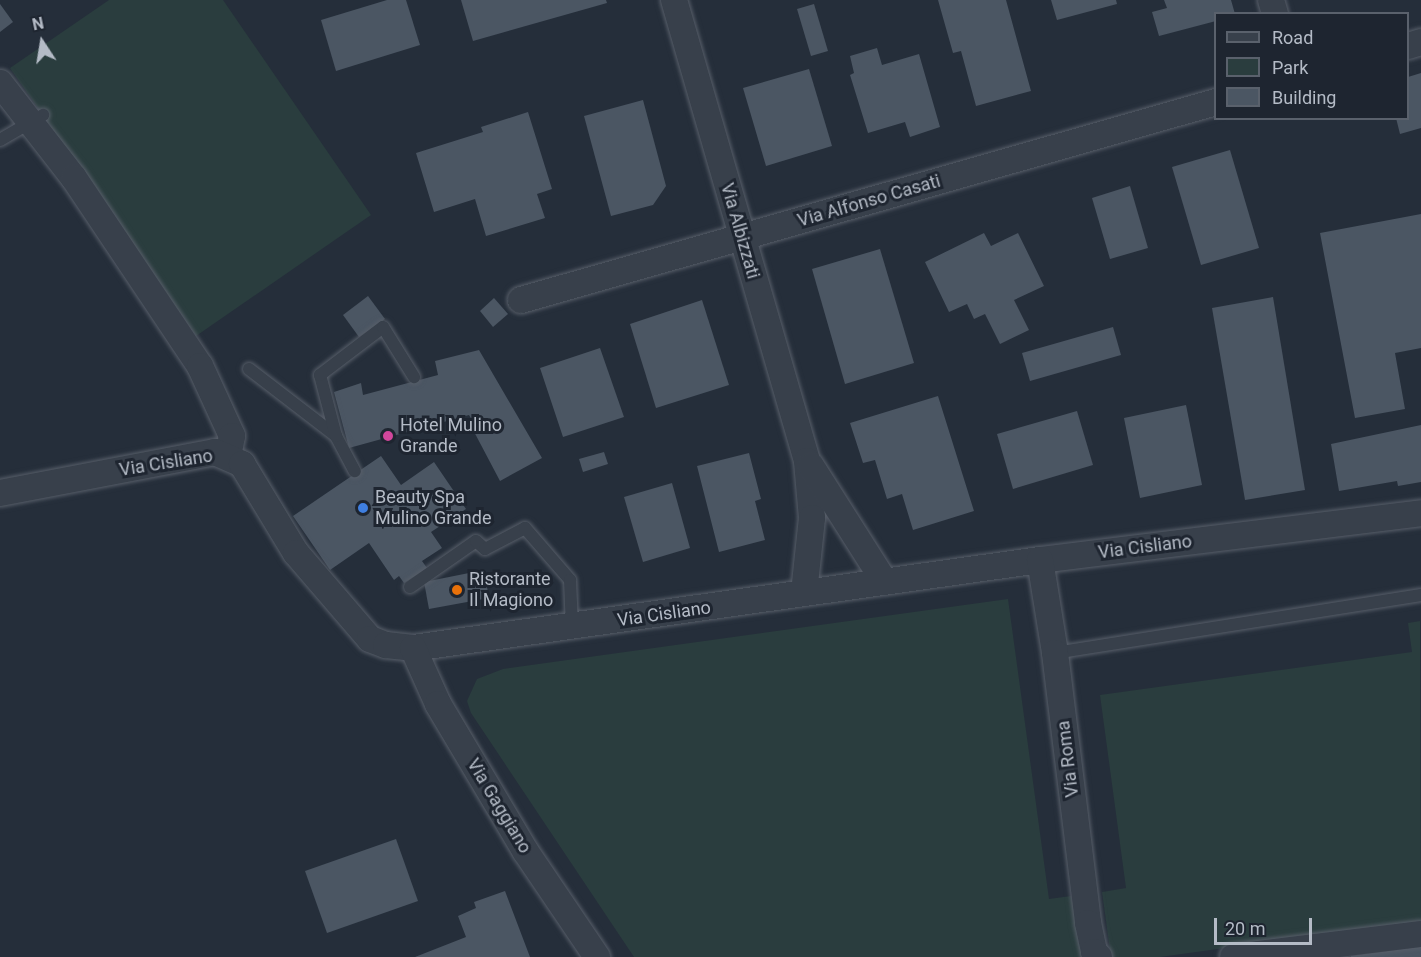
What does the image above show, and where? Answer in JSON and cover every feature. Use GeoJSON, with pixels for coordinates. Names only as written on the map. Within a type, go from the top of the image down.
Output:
{"type":"FeatureCollection","features":[{"type":"Feature","properties":{"kind":"street","name":"Via Albizzati"},"geometry":{"type":"LineString","coordinates":[[674,0],[807,461],[812,518],[804,594]]}},
{"type":"Feature","properties":{"kind":"street"},"geometry":{"type":"LineString","coordinates":[[0,83],[37,120],[200,366],[232,436],[228,457]]}},
{"type":"Feature","properties":{"kind":"street","name":"Via Alfonso Casati"},"geometry":{"type":"LineString","coordinates":[[521,300],[1214,102]]}},
{"type":"Feature","properties":{"kind":"street","name":"Via Cisliano"},"geometry":{"type":"LineString","coordinates":[[0,493],[205,453],[228,457],[242,464],[296,553],[370,639],[413,648],[1040,560],[1421,513]]}},
{"type":"Feature","properties":{"kind":"street","name":"Via Albizzati"},"geometry":{"type":"LineString","coordinates":[[807,461],[884,581]]}},
{"type":"Feature","properties":{"kind":"street","name":"Via Roma"},"geometry":{"type":"LineString","coordinates":[[1040,560],[1055,653],[1084,895],[1094,952],[1099,957]]}},
{"type":"Feature","properties":{"kind":"street","name":"Via Gaggiano"},"geometry":{"type":"LineString","coordinates":[[413,648],[422,675],[526,852],[597,957]]}},
{"type":"Feature","properties":{"kind":"street"},"geometry":{"type":"LineString","coordinates":[[1233,957],[1421,934]]}},
{"type":"Feature","properties":{"kind":"lane"},"geometry":{"type":"LineString","coordinates":[[0,140],[37,120]]}},
{"type":"Feature","properties":{"kind":"lane"},"geometry":{"type":"LineString","coordinates":[[355,471],[336,436],[320,375],[383,327],[414,377]]}},
{"type":"Feature","properties":{"kind":"lane"},"geometry":{"type":"LineString","coordinates":[[249,369],[336,436]]}},
{"type":"Feature","properties":{"kind":"lane"},"geometry":{"type":"LineString","coordinates":[[410,587],[476,541],[485,549],[525,528],[570,580],[572,627]]}},
{"type":"Feature","properties":{"kind":"lane"},"geometry":{"type":"LineString","coordinates":[[1055,653],[1421,595]]}},
{"type":"Feature","properties":{"kind":"green space"},"geometry":{"type":"Polygon","coordinates":[[[109,0],[223,0],[371,215],[196,336],[10,68],[109,0]]]}},
{"type":"Feature","properties":{"kind":"green space"},"geometry":{"type":"Polygon","coordinates":[[[1008,599],[1049,899],[1071,896],[1084,957],[634,957],[471,713],[467,701],[477,679],[503,669],[1008,599]]]}},
{"type":"Feature","properties":{"kind":"green space"},"geometry":{"type":"Polygon","coordinates":[[[1420,621],[1421,921],[1160,957],[1111,957],[1102,892],[1126,888],[1100,695],[1412,652],[1408,623],[1420,621]]]}},
{"type":"Feature","properties":{"kind":"building"},"geometry":{"type":"Polygon","coordinates":[[[387,0],[406,0],[420,45],[336,71],[321,20],[387,0]]]}},
{"type":"Feature","properties":{"kind":"building"},"geometry":{"type":"Polygon","coordinates":[[[461,0],[606,0],[607,3],[473,41],[461,0]]]}},
{"type":"Feature","properties":{"kind":"building"},"geometry":{"type":"Polygon","coordinates":[[[938,0],[1006,0],[1031,91],[976,106],[961,51],[953,53],[938,0]]]}},
{"type":"Feature","properties":{"kind":"building"},"geometry":{"type":"Polygon","coordinates":[[[1051,0],[1116,0],[1117,4],[1057,20],[1051,0]]]}},
{"type":"Feature","properties":{"kind":"building"},"geometry":{"type":"Polygon","coordinates":[[[1164,0],[1231,0],[1234,12],[1214,12],[1214,22],[1159,36],[1152,12],[1167,8],[1164,0]]]}},
{"type":"Feature","properties":{"kind":"building"},"geometry":{"type":"Polygon","coordinates":[[[0,4],[13,22],[0,32],[0,4]]]}},
{"type":"Feature","properties":{"kind":"building"},"geometry":{"type":"Polygon","coordinates":[[[814,4],[828,51],[811,56],[797,9],[814,4]]]}},
{"type":"Feature","properties":{"kind":"building"},"geometry":{"type":"Polygon","coordinates":[[[877,48],[882,65],[919,54],[940,127],[910,137],[905,122],[868,133],[850,75],[854,73],[850,56],[877,48]]]}},
{"type":"Feature","properties":{"kind":"building"},"geometry":{"type":"Polygon","coordinates":[[[809,69],[832,146],[766,166],[743,88],[809,69]]]}},
{"type":"Feature","properties":{"kind":"building"},"geometry":{"type":"Polygon","coordinates":[[[1421,73],[1421,128],[1400,134],[1396,120],[1409,120],[1409,77],[1421,73]]]}},
{"type":"Feature","properties":{"kind":"building"},"geometry":{"type":"Polygon","coordinates":[[[643,100],[666,186],[653,205],[611,216],[584,116],[643,100]]]}},
{"type":"Feature","properties":{"kind":"building"},"geometry":{"type":"Polygon","coordinates":[[[528,112],[552,189],[537,194],[545,218],[486,236],[475,199],[434,212],[416,153],[483,132],[481,127],[528,112]]]}},
{"type":"Feature","properties":{"kind":"building"},"geometry":{"type":"Polygon","coordinates":[[[1230,150],[1259,248],[1201,265],[1172,167],[1230,150]]]}},
{"type":"Feature","properties":{"kind":"building"},"geometry":{"type":"Polygon","coordinates":[[[1130,186],[1148,248],[1110,259],[1092,198],[1130,186]]]}},
{"type":"Feature","properties":{"kind":"building"},"geometry":{"type":"Polygon","coordinates":[[[1421,214],[1421,348],[1395,353],[1405,409],[1355,418],[1320,233],[1421,214]]]}},
{"type":"Feature","properties":{"kind":"building"},"geometry":{"type":"Polygon","coordinates":[[[984,233],[991,246],[1018,233],[1044,286],[1014,300],[1029,330],[1000,344],[985,314],[974,319],[967,304],[949,312],[925,262],[984,233]]]}},
{"type":"Feature","properties":{"kind":"building"},"geometry":{"type":"Polygon","coordinates":[[[880,249],[914,363],[845,384],[812,269],[880,249]]]}},
{"type":"Feature","properties":{"kind":"building"},"geometry":{"type":"Polygon","coordinates":[[[368,296],[385,319],[359,337],[343,315],[368,296]]]}},
{"type":"Feature","properties":{"kind":"building"},"geometry":{"type":"Polygon","coordinates":[[[1273,297],[1305,490],[1245,500],[1212,308],[1273,297]]]}},
{"type":"Feature","properties":{"kind":"building"},"geometry":{"type":"Polygon","coordinates":[[[494,298],[508,314],[493,327],[480,311],[494,298]]]}},
{"type":"Feature","properties":{"kind":"building"},"geometry":{"type":"Polygon","coordinates":[[[702,300],[729,385],[656,408],[630,324],[702,300]]]}},
{"type":"Feature","properties":{"kind":"building"},"geometry":{"type":"Polygon","coordinates":[[[1113,327],[1121,355],[1030,381],[1022,353],[1113,327]]]}},
{"type":"Feature","properties":{"kind":"building"},"geometry":{"type":"Polygon","coordinates":[[[600,348],[624,417],[563,437],[540,368],[600,348]]]}},
{"type":"Feature","properties":{"kind":"building"},"geometry":{"type":"Polygon","coordinates":[[[479,350],[542,458],[500,481],[471,426],[475,425],[469,415],[349,448],[334,392],[361,383],[363,395],[438,375],[435,361],[479,350]]]}},
{"type":"Feature","properties":{"kind":"building"},"geometry":{"type":"Polygon","coordinates":[[[938,396],[974,511],[913,530],[902,494],[887,499],[875,460],[863,463],[850,423],[938,396]]]}},
{"type":"Feature","properties":{"kind":"building"},"geometry":{"type":"Polygon","coordinates":[[[1186,405],[1202,485],[1140,498],[1124,418],[1186,405]]]}},
{"type":"Feature","properties":{"kind":"building"},"geometry":{"type":"Polygon","coordinates":[[[1077,411],[1093,465],[1013,489],[997,434],[1077,411]]]}},
{"type":"Feature","properties":{"kind":"building"},"geometry":{"type":"Polygon","coordinates":[[[1421,425],[1421,482],[1398,486],[1397,481],[1339,491],[1331,444],[1421,425]]]}},
{"type":"Feature","properties":{"kind":"building"},"geometry":{"type":"Polygon","coordinates":[[[604,452],[608,464],[583,472],[579,459],[604,452]]]}},
{"type":"Feature","properties":{"kind":"building"},"geometry":{"type":"Polygon","coordinates":[[[749,453],[761,499],[755,501],[765,540],[719,552],[697,466],[749,453]]]}},
{"type":"Feature","properties":{"kind":"building"},"geometry":{"type":"Polygon","coordinates":[[[381,456],[401,485],[434,462],[466,509],[431,532],[442,548],[422,561],[427,568],[404,583],[399,576],[394,580],[369,543],[330,570],[293,516],[381,456]]]}},
{"type":"Feature","properties":{"kind":"building"},"geometry":{"type":"Polygon","coordinates":[[[672,483],[690,548],[643,562],[624,497],[672,483]]]}},
{"type":"Feature","properties":{"kind":"building","name":"Ristorante Il Magiono"},"geometry":{"type":"Polygon","coordinates":[[[484,570],[489,598],[429,609],[424,582],[484,570]]]}},
{"type":"Feature","properties":{"kind":"building"},"geometry":{"type":"Polygon","coordinates":[[[396,839],[418,901],[327,933],[305,871],[396,839]]]}},
{"type":"Feature","properties":{"kind":"building"},"geometry":{"type":"Polygon","coordinates":[[[505,891],[530,957],[415,957],[466,937],[458,916],[476,908],[474,902],[505,891]]]}},
{"type":"Feature","properties":{"kind":"building"},"geometry":{"type":"Polygon","coordinates":[[[1421,947],[1421,957],[1351,957],[1351,956],[1421,947]]]}},
{"type":"Feature","properties":{"kind":"place","name":"Hotel Mulino Grande"},"geometry":{"type":"Point","coordinates":[388,436]}},
{"type":"Feature","properties":{"kind":"place","name":"Beauty Spa Mulino Grande"},"geometry":{"type":"Point","coordinates":[363,508]}},
{"type":"Feature","properties":{"kind":"place","name":"Ristorante Il Magiono"},"geometry":{"type":"Point","coordinates":[457,590]}}]}
